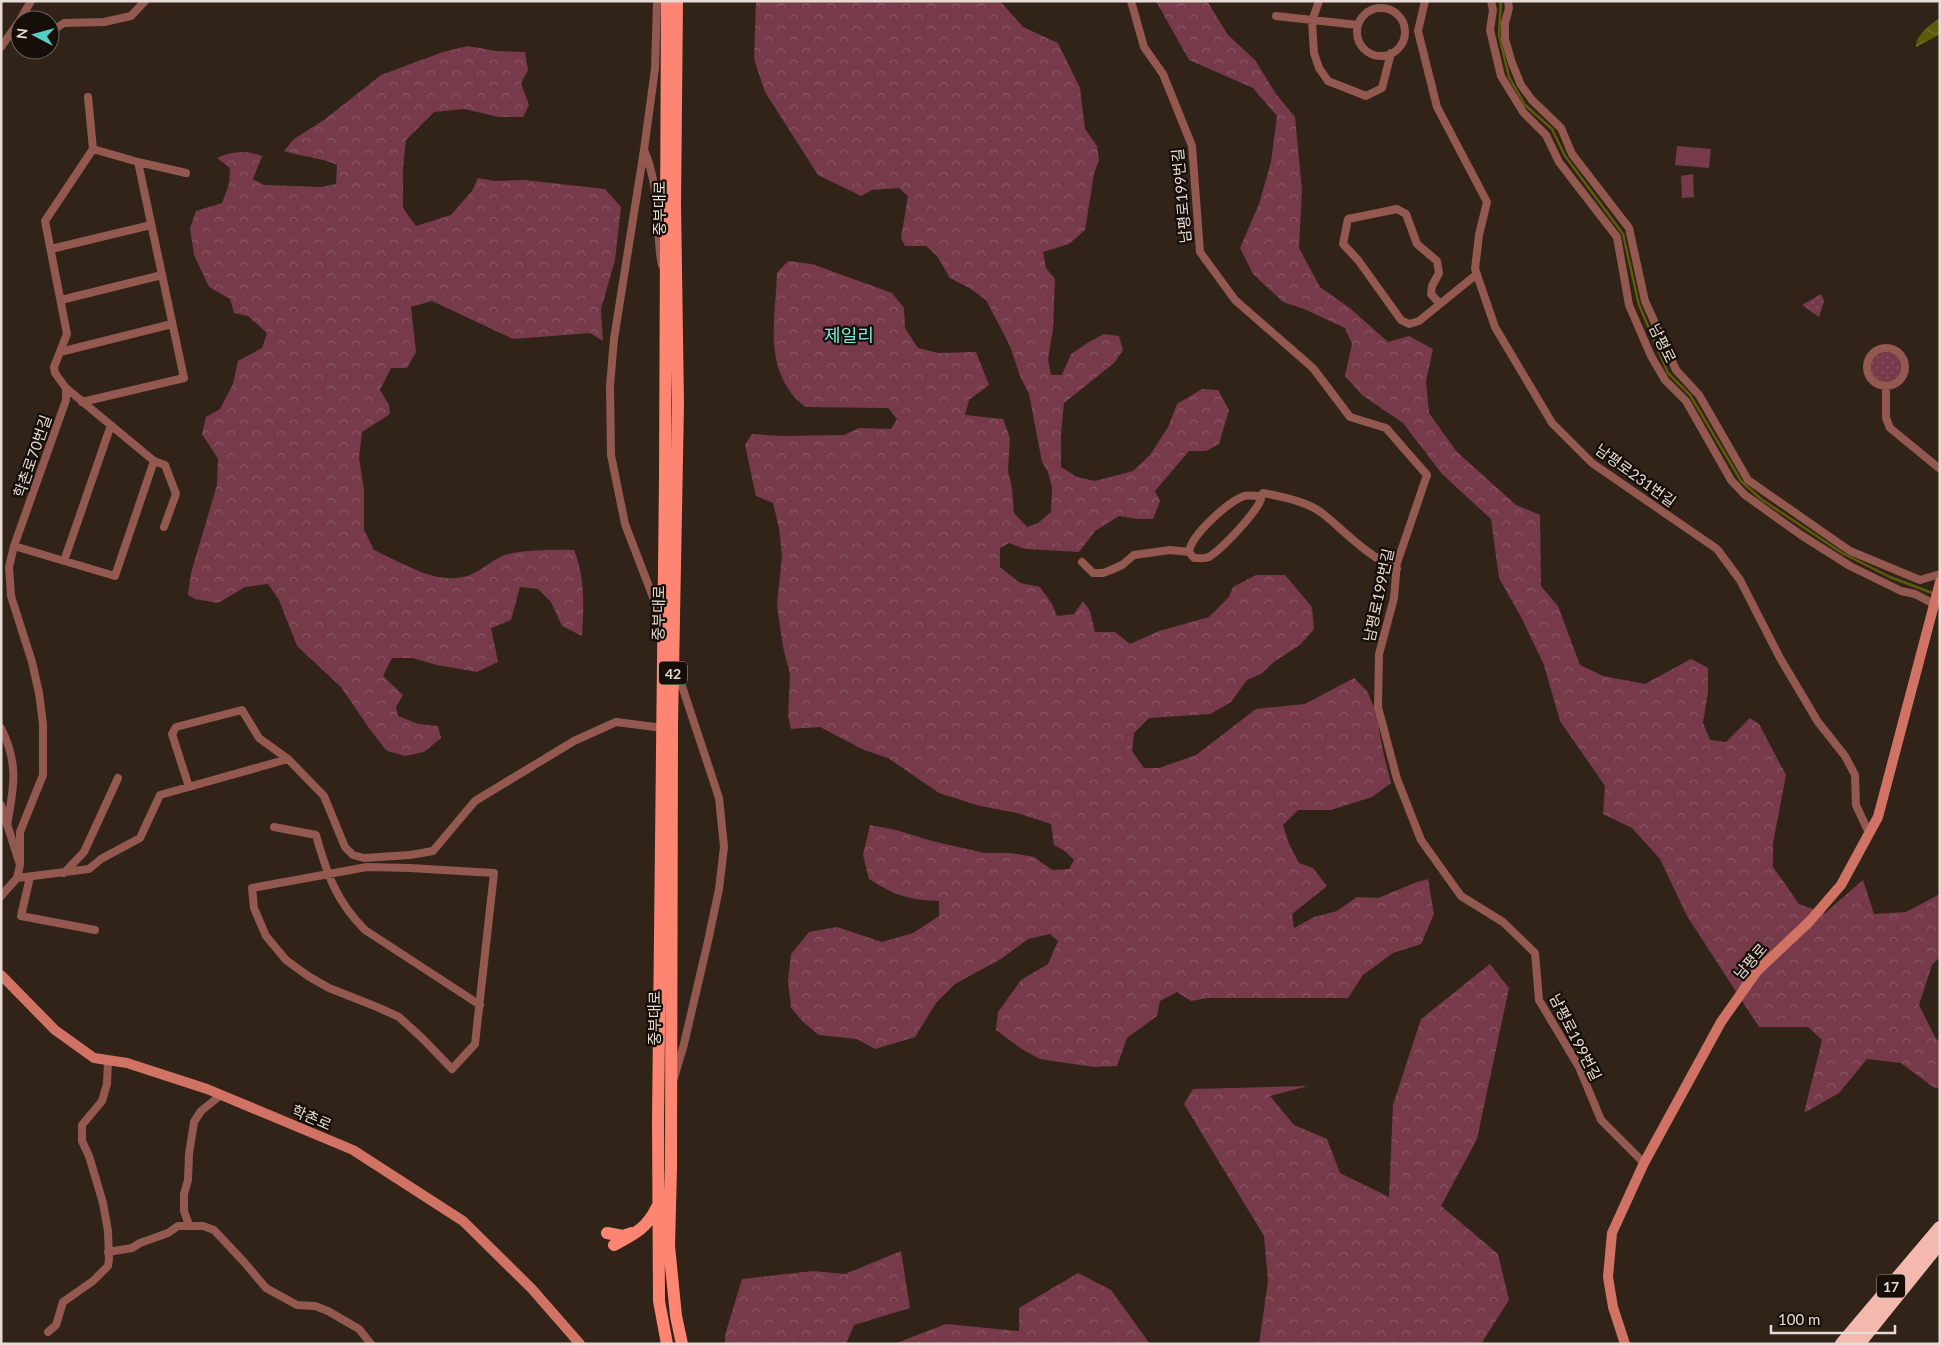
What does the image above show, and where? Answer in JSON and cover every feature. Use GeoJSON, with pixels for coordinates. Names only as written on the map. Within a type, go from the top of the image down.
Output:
{"type":"FeatureCollection","features":[{"type":"Feature","properties":{"kind":"highway","name":"17"},"geometry":{"type":"LineString","coordinates":[[1842,1344],[1940,1228]]}},
{"type":"Feature","properties":{"kind":"highway","name":"17"},"geometry":{"type":"LineString","coordinates":[[1858,1344],[1940,1242]]}},
{"type":"Feature","properties":{"kind":"main road","name":"중부대로"},"geometry":{"type":"LineString","coordinates":[[667,1],[664,624],[658,1204],[659,1301],[667,1344]]}},
{"type":"Feature","properties":{"kind":"main road","name":"중부대로"},"geometry":{"type":"LineString","coordinates":[[677,1],[675,204],[678,404],[673,660],[669,1246],[676,1316],[682,1344]]}},
{"type":"Feature","properties":{"kind":"main road"},"geometry":{"type":"LineString","coordinates":[[614,1245],[639,1232],[652,1218],[658,1204]]}},
{"type":"Feature","properties":{"kind":"main road"},"geometry":{"type":"LineString","coordinates":[[607,1233],[623,1236],[639,1232]]}},
{"type":"Feature","properties":{"kind":"street"},"geometry":{"type":"LineString","coordinates":[[60,26],[64,23],[104,22],[131,16],[146,1]]}},
{"type":"Feature","properties":{"kind":"street"},"geometry":{"type":"LineString","coordinates":[[657,1],[655,69],[614,339],[610,386],[611,455],[625,524],[664,624]]}},
{"type":"Feature","properties":{"kind":"street","name":"남평로199번길"},"geometry":{"type":"LineString","coordinates":[[1131,1],[1144,47],[1163,74],[1192,146],[1200,252],[1235,300],[1313,368],[1350,417],[1386,428],[1427,475],[1397,569],[1394,598],[1379,654],[1378,707],[1397,778],[1421,840],[1461,896],[1503,922],[1535,953],[1539,1000],[1579,1067],[1601,1120],[1644,1163]]}},
{"type":"Feature","properties":{"kind":"street"},"geometry":{"type":"LineString","coordinates":[[1319,1],[1312,21],[1314,53],[1319,68],[1328,81],[1366,96],[1382,88],[1391,54],[1397,49],[1404,35],[1401,20],[1390,9],[1382,8],[1366,12],[1358,26],[1358,41],[1363,48],[1376,55],[1391,54]]}},
{"type":"Feature","properties":{"kind":"street","name":"남평로231번길"},"geometry":{"type":"LineString","coordinates":[[1425,1],[1418,31],[1437,107],[1487,202],[1479,235],[1475,269],[1495,327],[1552,423],[1592,463],[1717,549],[1740,580],[1784,666],[1818,722],[1845,756],[1855,775],[1856,805],[1869,834]]}},
{"type":"Feature","properties":{"kind":"street","name":"남평로"},"geometry":{"type":"LineString","coordinates":[[1491,1],[1493,10],[1490,30],[1501,76],[1523,112],[1546,135],[1560,162],[1617,238],[1629,305],[1651,356],[1664,380],[1686,401],[1731,480],[1745,495],[1834,556],[1901,591],[1915,594],[1934,604]]}},
{"type":"Feature","properties":{"kind":"street","name":"남평로"},"geometry":{"type":"LineString","coordinates":[[1508,1],[1509,8],[1505,39],[1521,85],[1532,100],[1561,128],[1572,154],[1629,228],[1645,301],[1676,370],[1699,395],[1748,480],[1850,551],[1920,580],[1940,574]]}},
{"type":"Feature","properties":{"kind":"street"},"geometry":{"type":"LineString","coordinates":[[1276,16],[1358,26]]}},
{"type":"Feature","properties":{"kind":"street"},"geometry":{"type":"LineString","coordinates":[[1,48],[10,35]]}},
{"type":"Feature","properties":{"kind":"street"},"geometry":{"type":"LineString","coordinates":[[1404,35],[1419,38]]}},
{"type":"Feature","properties":{"kind":"street"},"geometry":{"type":"LineString","coordinates":[[88,97],[94,150],[45,221],[67,334],[54,367],[55,373],[66,388],[82,402],[154,461],[165,465],[176,494],[164,527]]}},
{"type":"Feature","properties":{"kind":"street"},"geometry":{"type":"LineString","coordinates":[[94,150],[186,173]]}},
{"type":"Feature","properties":{"kind":"street"},"geometry":{"type":"LineString","coordinates":[[644,150],[651,165],[658,213],[659,255],[665,277]]}},
{"type":"Feature","properties":{"kind":"street"},"geometry":{"type":"LineString","coordinates":[[82,402],[184,378],[138,162]]}},
{"type":"Feature","properties":{"kind":"street"},"geometry":{"type":"LineString","coordinates":[[1440,304],[1431,294],[1432,286],[1439,273],[1437,262],[1417,244],[1406,214],[1397,209],[1348,219],[1343,244],[1358,260],[1401,320],[1409,324],[1418,321],[1440,304],[1477,274]]}},
{"type":"Feature","properties":{"kind":"street"},"geometry":{"type":"LineString","coordinates":[[51,249],[151,225]]}},
{"type":"Feature","properties":{"kind":"street"},"geometry":{"type":"LineString","coordinates":[[61,300],[162,275]]}},
{"type":"Feature","properties":{"kind":"street"},"geometry":{"type":"LineString","coordinates":[[60,352],[172,324]]}},
{"type":"Feature","properties":{"kind":"street"},"geometry":{"type":"LineString","coordinates":[[1886,347],[1894,349],[1901,354],[1905,361],[1905,368],[1899,380],[1892,385],[1886,386],[1872,380],[1866,364],[1874,352],[1886,347]]}},
{"type":"Feature","properties":{"kind":"street"},"geometry":{"type":"LineString","coordinates":[[1886,386],[1886,418],[1890,428],[1940,469]]}},
{"type":"Feature","properties":{"kind":"street","name":"학촌로70번길"},"geometry":{"type":"LineString","coordinates":[[1,896],[17,878],[20,865],[20,832],[43,775],[43,724],[39,693],[34,670],[11,596],[9,567],[14,546],[66,400],[66,388]]}},
{"type":"Feature","properties":{"kind":"street"},"geometry":{"type":"LineString","coordinates":[[64,561],[110,425]]}},
{"type":"Feature","properties":{"kind":"street"},"geometry":{"type":"LineString","coordinates":[[14,546],[115,576],[154,461]]}},
{"type":"Feature","properties":{"kind":"street"},"geometry":{"type":"LineString","coordinates":[[1189,552],[1194,539],[1229,504],[1246,495],[1260,496],[1263,494],[1302,503],[1321,512],[1361,548],[1380,562],[1397,569]]}},
{"type":"Feature","properties":{"kind":"street"},"geometry":{"type":"LineString","coordinates":[[1082,562],[1093,573],[1103,573],[1122,565],[1134,555],[1170,550],[1189,552],[1194,558],[1203,559],[1220,548],[1250,517],[1260,504],[1260,496]]}},
{"type":"Feature","properties":{"kind":"street","name":"남평로"},"geometry":{"type":"LineString","coordinates":[[1625,1344],[1613,1307],[1608,1277],[1612,1233],[1644,1163],[1721,1022],[1757,972],[1809,922],[1841,885],[1878,817],[1940,582]]}},
{"type":"Feature","properties":{"kind":"street"},"geometry":{"type":"LineString","coordinates":[[670,1090],[684,1044],[708,941],[719,889],[724,847],[719,798],[673,660]]}},
{"type":"Feature","properties":{"kind":"street"},"geometry":{"type":"LineString","coordinates":[[189,787],[172,734],[176,727],[242,710],[259,738],[288,759],[324,796],[345,847],[353,855],[364,858],[410,855],[433,851],[475,801],[574,741],[616,722],[663,728]]}},
{"type":"Feature","properties":{"kind":"street"},"geometry":{"type":"LineString","coordinates":[[1,728],[8,741],[14,764],[13,794],[7,825]]}},
{"type":"Feature","properties":{"kind":"street"},"geometry":{"type":"LineString","coordinates":[[17,878],[88,870],[101,860],[140,838],[160,795],[288,759]]}},
{"type":"Feature","properties":{"kind":"street"},"geometry":{"type":"LineString","coordinates":[[64,872],[84,852],[118,778]]}},
{"type":"Feature","properties":{"kind":"street"},"geometry":{"type":"LineString","coordinates":[[1,805],[20,865]]}},
{"type":"Feature","properties":{"kind":"street"},"geometry":{"type":"LineString","coordinates":[[274,828],[316,835],[327,874],[350,915],[365,930],[480,1005]]}},
{"type":"Feature","properties":{"kind":"street"},"geometry":{"type":"LineString","coordinates":[[410,855],[410,868]]}},
{"type":"Feature","properties":{"kind":"street"},"geometry":{"type":"LineString","coordinates":[[367,867],[410,868],[494,874],[475,1044],[452,1069],[399,1017],[329,988],[286,960],[266,936],[254,908],[252,888],[367,867]]}},
{"type":"Feature","properties":{"kind":"street"},"geometry":{"type":"LineString","coordinates":[[30,876],[21,916],[95,930]]}},
{"type":"Feature","properties":{"kind":"street","name":"학촌로"},"geometry":{"type":"LineString","coordinates":[[1,975],[55,1030],[94,1058],[127,1063],[221,1095],[353,1150],[463,1221],[532,1289],[580,1344]]}},
{"type":"Feature","properties":{"kind":"street"},"geometry":{"type":"LineString","coordinates":[[48,1332],[56,1325],[63,1302],[97,1278],[108,1266],[108,1231],[103,1203],[89,1156],[82,1141],[82,1125],[102,1101],[107,1084],[108,1060]]}},
{"type":"Feature","properties":{"kind":"street"},"geometry":{"type":"LineString","coordinates":[[189,1224],[184,1211],[184,1194],[188,1180],[190,1145],[194,1122],[201,1110],[221,1095]]}},
{"type":"Feature","properties":{"kind":"street"},"geometry":{"type":"LineString","coordinates":[[108,1252],[132,1248],[140,1243],[168,1233],[178,1226],[189,1224],[203,1226],[214,1230],[266,1288],[297,1305],[315,1306],[328,1311],[359,1329],[371,1344]]}},
{"type":"Feature","properties":{"kind":"green space"},"geometry":{"type":"Polygon","coordinates":[[[756,1],[1000,1],[1023,27],[1058,43],[1080,88],[1085,129],[1097,146],[1099,160],[1094,174],[1085,230],[1069,244],[1043,252],[1046,268],[1055,279],[1053,329],[1048,360],[1051,375],[1062,375],[1071,354],[1104,334],[1119,336],[1123,350],[1114,363],[1064,403],[1061,434],[1061,467],[1077,477],[1095,481],[1133,471],[1150,455],[1168,427],[1177,404],[1202,389],[1218,390],[1229,410],[1219,444],[1206,451],[1189,451],[1155,491],[1160,501],[1153,519],[1119,516],[1095,531],[1079,552],[1025,549],[1009,543],[1000,548],[1000,567],[1020,583],[1040,587],[1052,604],[1057,616],[1074,614],[1083,601],[1090,611],[1095,632],[1115,632],[1130,644],[1159,631],[1209,617],[1229,597],[1233,587],[1256,575],[1285,575],[1312,607],[1314,629],[1300,645],[1275,661],[1261,674],[1247,680],[1231,702],[1210,714],[1149,718],[1134,733],[1132,751],[1144,768],[1159,768],[1196,755],[1256,709],[1305,704],[1354,678],[1367,691],[1376,712],[1391,783],[1372,797],[1331,810],[1298,810],[1283,825],[1289,844],[1299,863],[1313,868],[1327,886],[1292,914],[1294,928],[1314,917],[1337,911],[1357,897],[1378,898],[1428,879],[1434,914],[1421,944],[1393,953],[1363,975],[1348,998],[1208,998],[1191,1001],[1177,992],[1160,1001],[1157,1016],[1127,1038],[1117,1066],[1094,1067],[1040,1059],[1023,1050],[996,1030],[998,1012],[1021,980],[1048,964],[1058,941],[1050,934],[1028,939],[1001,959],[955,984],[936,1003],[915,1037],[875,1049],[857,1039],[819,1035],[803,1022],[791,1008],[788,981],[791,954],[809,932],[837,927],[882,942],[913,933],[939,916],[939,901],[902,896],[869,879],[863,855],[870,825],[985,853],[1011,853],[1034,857],[1052,870],[1069,869],[1074,860],[1065,851],[1054,845],[1051,824],[1017,813],[980,806],[939,793],[888,758],[864,750],[820,727],[791,729],[788,716],[790,674],[783,647],[777,605],[782,556],[779,528],[773,503],[756,496],[745,445],[752,434],[784,436],[844,435],[859,428],[891,429],[897,419],[888,408],[805,407],[791,393],[782,377],[774,348],[777,273],[788,261],[812,264],[892,293],[904,308],[905,328],[918,348],[938,353],[976,352],[989,385],[969,400],[965,415],[1003,419],[1010,438],[1008,471],[1012,488],[1014,513],[1027,527],[1038,523],[1051,512],[1052,488],[1048,472],[1042,462],[1029,394],[1020,376],[1010,346],[986,300],[971,289],[950,278],[937,256],[926,246],[905,246],[901,238],[908,196],[899,188],[872,190],[861,196],[818,175],[765,92],[754,59],[756,1]]]}},
{"type":"Feature","properties":{"kind":"green space"},"geometry":{"type":"Polygon","coordinates":[[[1156,1],[1207,1],[1228,35],[1255,60],[1276,94],[1295,117],[1302,190],[1299,248],[1320,287],[1351,309],[1388,342],[1409,336],[1433,349],[1426,381],[1429,413],[1456,451],[1516,505],[1540,515],[1541,586],[1558,606],[1580,665],[1603,676],[1645,684],[1691,659],[1708,668],[1708,692],[1703,723],[1710,740],[1726,742],[1750,718],[1759,724],[1786,775],[1773,843],[1773,867],[1799,904],[1825,913],[1863,880],[1874,914],[1906,912],[1940,894],[1940,957],[1932,965],[1919,1005],[1940,1043],[1940,1089],[1933,1087],[1901,1063],[1867,1059],[1839,1093],[1804,1113],[1822,1040],[1808,1027],[1759,1027],[1687,916],[1660,859],[1632,828],[1603,814],[1605,786],[1560,721],[1544,665],[1522,619],[1499,578],[1491,519],[1442,474],[1403,423],[1362,395],[1345,376],[1352,344],[1345,328],[1304,309],[1283,302],[1253,274],[1240,248],[1259,204],[1271,162],[1277,116],[1253,88],[1189,60],[1156,1]]]}},
{"type":"Feature","properties":{"kind":"green space"},"geometry":{"type":"Polygon","coordinates":[[[468,46],[496,51],[525,52],[528,70],[521,83],[529,105],[523,117],[499,117],[464,109],[434,112],[406,140],[403,168],[403,208],[416,226],[451,215],[472,191],[478,178],[495,181],[524,180],[605,189],[621,207],[615,260],[601,309],[603,341],[590,333],[513,339],[432,301],[411,307],[416,352],[407,368],[391,368],[380,390],[389,405],[390,414],[362,432],[359,458],[364,490],[364,530],[374,550],[419,571],[438,577],[456,578],[472,574],[511,553],[539,550],[574,550],[582,581],[583,614],[582,636],[562,626],[551,602],[538,589],[520,587],[511,620],[491,628],[498,662],[477,672],[437,665],[412,658],[392,658],[383,676],[403,695],[396,707],[398,716],[418,724],[438,726],[441,738],[424,752],[405,756],[387,751],[341,687],[297,646],[279,600],[268,584],[245,587],[218,603],[195,599],[188,595],[191,573],[217,485],[218,459],[202,434],[206,417],[220,409],[233,384],[238,361],[262,348],[267,333],[248,316],[234,313],[230,299],[209,287],[194,255],[190,228],[196,211],[222,203],[229,184],[230,168],[217,158],[239,152],[262,156],[253,179],[264,185],[321,187],[336,184],[337,165],[324,160],[284,151],[294,139],[324,120],[381,75],[443,52],[468,46]]]}},
{"type":"Feature","properties":{"kind":"green space"},"geometry":{"type":"Polygon","coordinates":[[[1677,146],[1711,149],[1709,168],[1675,165],[1677,146]]]}},
{"type":"Feature","properties":{"kind":"green space"},"geometry":{"type":"Polygon","coordinates":[[[1693,174],[1694,197],[1682,198],[1681,176],[1693,174]]]}},
{"type":"Feature","properties":{"kind":"green space"},"geometry":{"type":"Polygon","coordinates":[[[1821,294],[1824,301],[1819,317],[1802,305],[1821,294]]]}},
{"type":"Feature","properties":{"kind":"green space"},"geometry":{"type":"Polygon","coordinates":[[[1886,352],[1892,353],[1900,361],[1900,373],[1892,381],[1886,382],[1880,381],[1872,373],[1871,367],[1872,361],[1880,353],[1886,352]]]}},
{"type":"Feature","properties":{"kind":"green space"},"geometry":{"type":"Polygon","coordinates":[[[1490,964],[1509,988],[1477,1139],[1441,1206],[1498,1254],[1509,1300],[1481,1344],[1259,1344],[1268,1281],[1264,1236],[1184,1104],[1193,1089],[1308,1086],[1270,1096],[1294,1125],[1327,1139],[1340,1173],[1389,1197],[1393,1105],[1421,1019],[1490,964]]]}},
{"type":"Feature","properties":{"kind":"green space"},"geometry":{"type":"Polygon","coordinates":[[[901,1251],[910,1308],[854,1325],[846,1344],[725,1344],[725,1335],[742,1279],[813,1271],[845,1274],[901,1251]]]}},
{"type":"Feature","properties":{"kind":"green space"},"geometry":{"type":"Polygon","coordinates":[[[1078,1273],[1111,1290],[1150,1344],[894,1344],[946,1324],[1019,1331],[1019,1308],[1078,1273]]]}},
{"type":"Feature","properties":{"kind":"water"},"geometry":{"type":"Polygon","coordinates":[[[1940,18],[1939,35],[1916,47],[1921,34],[1940,18]]]}},
{"type":"Feature","properties":{"kind":"waterway"},"geometry":{"type":"LineString","coordinates":[[1501,1],[1499,35],[1509,77],[1525,105],[1552,129],[1565,156],[1623,234],[1639,305],[1668,373],[1690,395],[1741,481],[1761,499],[1842,553],[1890,577],[1935,594]]}},
{"type":"Feature","properties":{"kind":"district","name":"제일리"},"geometry":{"type":"Point","coordinates":[849,335]}}]}
